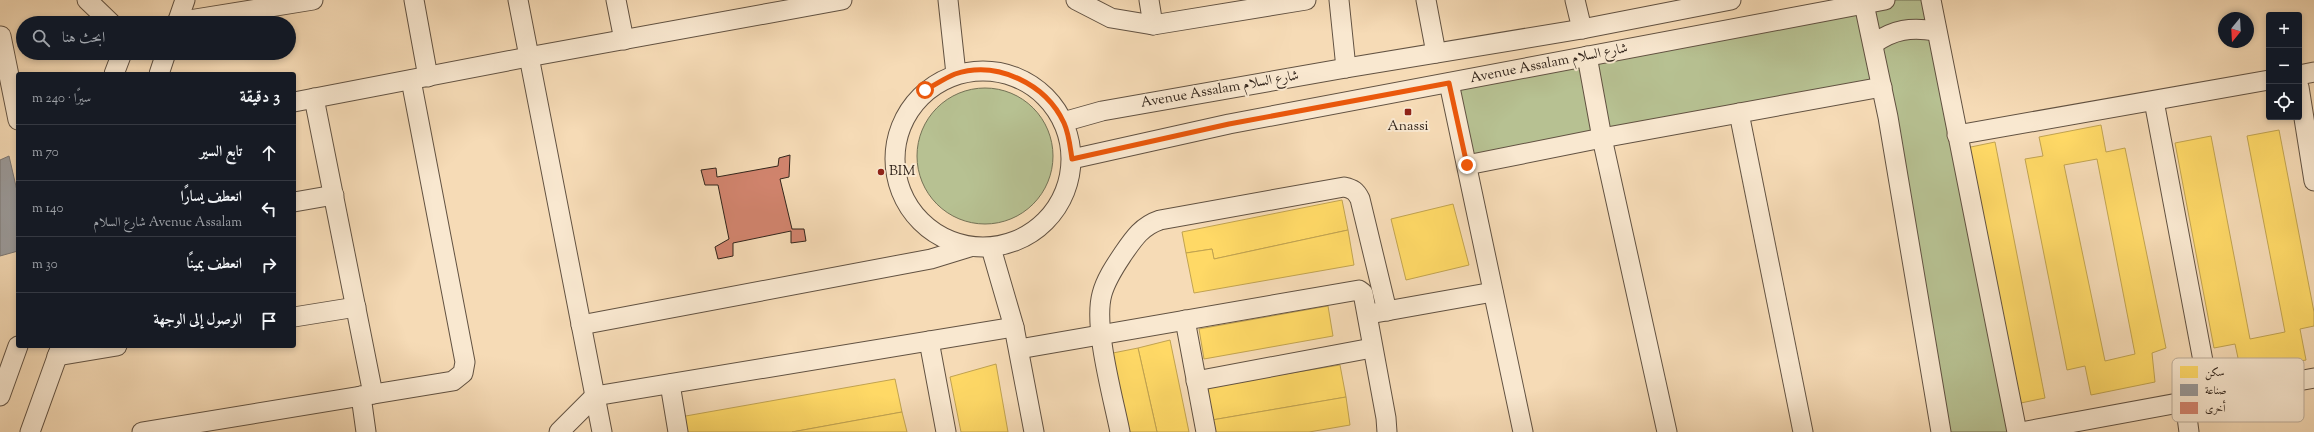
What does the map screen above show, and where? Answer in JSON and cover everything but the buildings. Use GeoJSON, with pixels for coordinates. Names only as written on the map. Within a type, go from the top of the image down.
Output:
{"type":"FeatureCollection","features":[{"type":"Feature","properties":{"kind":"street"},"geometry":{"type":"LineString","coordinates":[[87,0],[104,16]]}},
{"type":"Feature","properties":{"kind":"street"},"geometry":{"type":"LineString","coordinates":[[179,16],[185,0]]}},
{"type":"Feature","properties":{"kind":"street"},"geometry":{"type":"LineString","coordinates":[[214,16],[312,0]]}},
{"type":"Feature","properties":{"kind":"street"},"geometry":{"type":"LineString","coordinates":[[148,432],[453,381],[459,378],[465,369],[420,79],[414,0]]}},
{"type":"Feature","properties":{"kind":"street"},"geometry":{"type":"LineString","coordinates":[[518,0],[602,432]]}},
{"type":"Feature","properties":{"kind":"street"},"geometry":{"type":"LineString","coordinates":[[616,0],[624,40]]}},
{"type":"Feature","properties":{"kind":"street"},"geometry":{"type":"LineString","coordinates":[[296,102],[420,79],[528,57],[842,0]]}},
{"type":"Feature","properties":{"kind":"street"},"geometry":{"type":"LineString","coordinates":[[948,0],[956,74]]}},
{"type":"Feature","properties":{"kind":"street"},"geometry":{"type":"LineString","coordinates":[[1076,0],[1111,18],[1153,25],[1306,0]]}},
{"type":"Feature","properties":{"kind":"street"},"geometry":{"type":"LineString","coordinates":[[1148,0],[1153,25]]}},
{"type":"Feature","properties":{"kind":"street"},"geometry":{"type":"LineString","coordinates":[[1339,0],[1346,68]]}},
{"type":"Feature","properties":{"kind":"street"},"geometry":{"type":"LineString","coordinates":[[1426,0],[1436,53]]}},
{"type":"Feature","properties":{"kind":"street"},"geometry":{"type":"LineString","coordinates":[[1575,0],[1582,29]]}},
{"type":"Feature","properties":{"kind":"street","name":"Avenue Assalam شارع السلام"},"geometry":{"type":"LineString","coordinates":[[1072,159],[1229,124],[1885,0]]}},
{"type":"Feature","properties":{"kind":"street"},"geometry":{"type":"LineString","coordinates":[[1931,0],[1936,32],[2017,432]]}},
{"type":"Feature","properties":{"kind":"street","name":"Avenue Assalam شارع السلام"},"geometry":{"type":"LineString","coordinates":[[1064,122],[1102,111],[1346,68],[1582,29],[1720,1]]}},
{"type":"Feature","properties":{"kind":"street"},"geometry":{"type":"LineString","coordinates":[[1864,4],[1882,87],[1941,432]]}},
{"type":"Feature","properties":{"kind":"street"},"geometry":{"type":"LineString","coordinates":[[1873,44],[1887,34],[1903,30],[1920,28],[1936,32]]}},
{"type":"Feature","properties":{"kind":"street"},"geometry":{"type":"LineString","coordinates":[[1,36],[16,110]]}},
{"type":"Feature","properties":{"kind":"street"},"geometry":{"type":"LineString","coordinates":[[1587,56],[1602,138],[1666,432]]}},
{"type":"Feature","properties":{"kind":"street"},"geometry":{"type":"LineString","coordinates":[[115,72],[119,60]]}},
{"type":"Feature","properties":{"kind":"street"},"geometry":{"type":"LineString","coordinates":[[160,72],[164,60]]}},
{"type":"Feature","properties":{"kind":"street"},"geometry":{"type":"LineString","coordinates":[[988,70],[1019,78],[1045,96],[1064,122],[1070,140],[1072,159],[1068,185],[1056,209],[1033,232],[1016,242],[991,248],[970,247],[938,236],[912,214],[896,183],[893,149],[904,116],[925,90],[956,74],[988,70]]}},
{"type":"Feature","properties":{"kind":"street"},"geometry":{"type":"LineString","coordinates":[[2302,74],[2314,72]]}},
{"type":"Feature","properties":{"kind":"street"},"geometry":{"type":"LineString","coordinates":[[1957,135],[2154,102],[2266,81]]}},
{"type":"Feature","properties":{"kind":"street"},"geometry":{"type":"LineString","coordinates":[[1449,83],[1523,432]]}},
{"type":"Feature","properties":{"kind":"street"},"geometry":{"type":"LineString","coordinates":[[1467,165],[1602,138],[1882,87]]}},
{"type":"Feature","properties":{"kind":"street"},"geometry":{"type":"LineString","coordinates":[[314,98],[356,307],[367,395],[366,432]]}},
{"type":"Feature","properties":{"kind":"street"},"geometry":{"type":"LineString","coordinates":[[2154,102],[2202,358]]}},
{"type":"Feature","properties":{"kind":"street"},"geometry":{"type":"LineString","coordinates":[[2302,106],[2314,181]]}},
{"type":"Feature","properties":{"kind":"street"},"geometry":{"type":"LineString","coordinates":[[1738,113],[1803,432]]}},
{"type":"Feature","properties":{"kind":"street"},"geometry":{"type":"LineString","coordinates":[[1120,432],[1098,314],[1102,293],[1112,270],[1136,235],[1147,224],[1160,220],[1344,187],[1356,191],[1360,199],[1387,311]]}},
{"type":"Feature","properties":{"kind":"street"},"geometry":{"type":"LineString","coordinates":[[296,202],[334,195]]}},
{"type":"Feature","properties":{"kind":"street"},"geometry":{"type":"LineString","coordinates":[[581,325],[931,259],[970,247]]}},
{"type":"Feature","properties":{"kind":"street"},"geometry":{"type":"LineString","coordinates":[[991,248],[1014,327],[1034,432]]}},
{"type":"Feature","properties":{"kind":"street"},"geometry":{"type":"LineString","coordinates":[[1019,349],[1357,290],[1363,293],[1368,315],[1372,348],[1386,418],[1387,432]]}},
{"type":"Feature","properties":{"kind":"street"},"geometry":{"type":"LineString","coordinates":[[1368,315],[1493,292]]}},
{"type":"Feature","properties":{"kind":"street"},"geometry":{"type":"LineString","coordinates":[[296,317],[356,307]]}},
{"type":"Feature","properties":{"kind":"street"},"geometry":{"type":"LineString","coordinates":[[1186,320],[1206,432]]}},
{"type":"Feature","properties":{"kind":"street"},"geometry":{"type":"LineString","coordinates":[[559,432],[595,396],[1014,327]]}},
{"type":"Feature","properties":{"kind":"street"},"geometry":{"type":"LineString","coordinates":[[929,341],[946,432]]}},
{"type":"Feature","properties":{"kind":"street"},"geometry":{"type":"LineString","coordinates":[[0,396],[17,348]]}},
{"type":"Feature","properties":{"kind":"street"},"geometry":{"type":"LineString","coordinates":[[30,432],[59,351],[94,348]]}},
{"type":"Feature","properties":{"kind":"street"},"geometry":{"type":"LineString","coordinates":[[1196,382],[1372,348]]}},
{"type":"Feature","properties":{"kind":"street"},"geometry":{"type":"LineString","coordinates":[[2304,380],[2314,378]]}},
{"type":"Feature","properties":{"kind":"street"},"geometry":{"type":"LineString","coordinates":[[670,384],[678,432]]}},
{"type":"Feature","properties":{"kind":"street"},"geometry":{"type":"LineString","coordinates":[[2021,432],[2172,404]]}},
{"type":"Feature","properties":{"kind":"street"},"geometry":{"type":"LineString","coordinates":[[2188,422],[2189,432]]}},
{"type":"Feature","properties":{"kind":"green space"},"geometry":{"type":"Polygon","coordinates":[[[1885,0],[1931,0],[2013,432],[1950,432],[1882,87],[1467,165],[1449,83],[1885,0]]]}},
{"type":"Feature","properties":{"kind":"green space"},"geometry":{"type":"Polygon","coordinates":[[[978,88],[992,88],[1011,93],[1023,99],[1038,113],[1048,130],[1052,143],[1052,169],[1048,182],[1042,194],[1028,209],[1023,213],[1005,221],[992,224],[978,224],[959,219],[947,213],[932,199],[928,194],[920,176],[917,163],[917,149],[922,130],[928,118],[942,103],[947,99],[965,91],[978,88]]]}},
{"type":"Feature","properties":{"kind":"place","name":"Anassi"},"geometry":{"type":"Point","coordinates":[1408,112]}},
{"type":"Feature","properties":{"kind":"place","name":"BIM"},"geometry":{"type":"Point","coordinates":[881,172]}},
{"type":"Feature","properties":{"kind":"route"},"geometry":{"type":"LineString","coordinates":[[925,90],[956,74],[988,70],[1019,78],[1045,96],[1064,122],[1070,140],[1072,159],[1124,146],[1229,124],[1449,83],[1467,165]]}}]}
